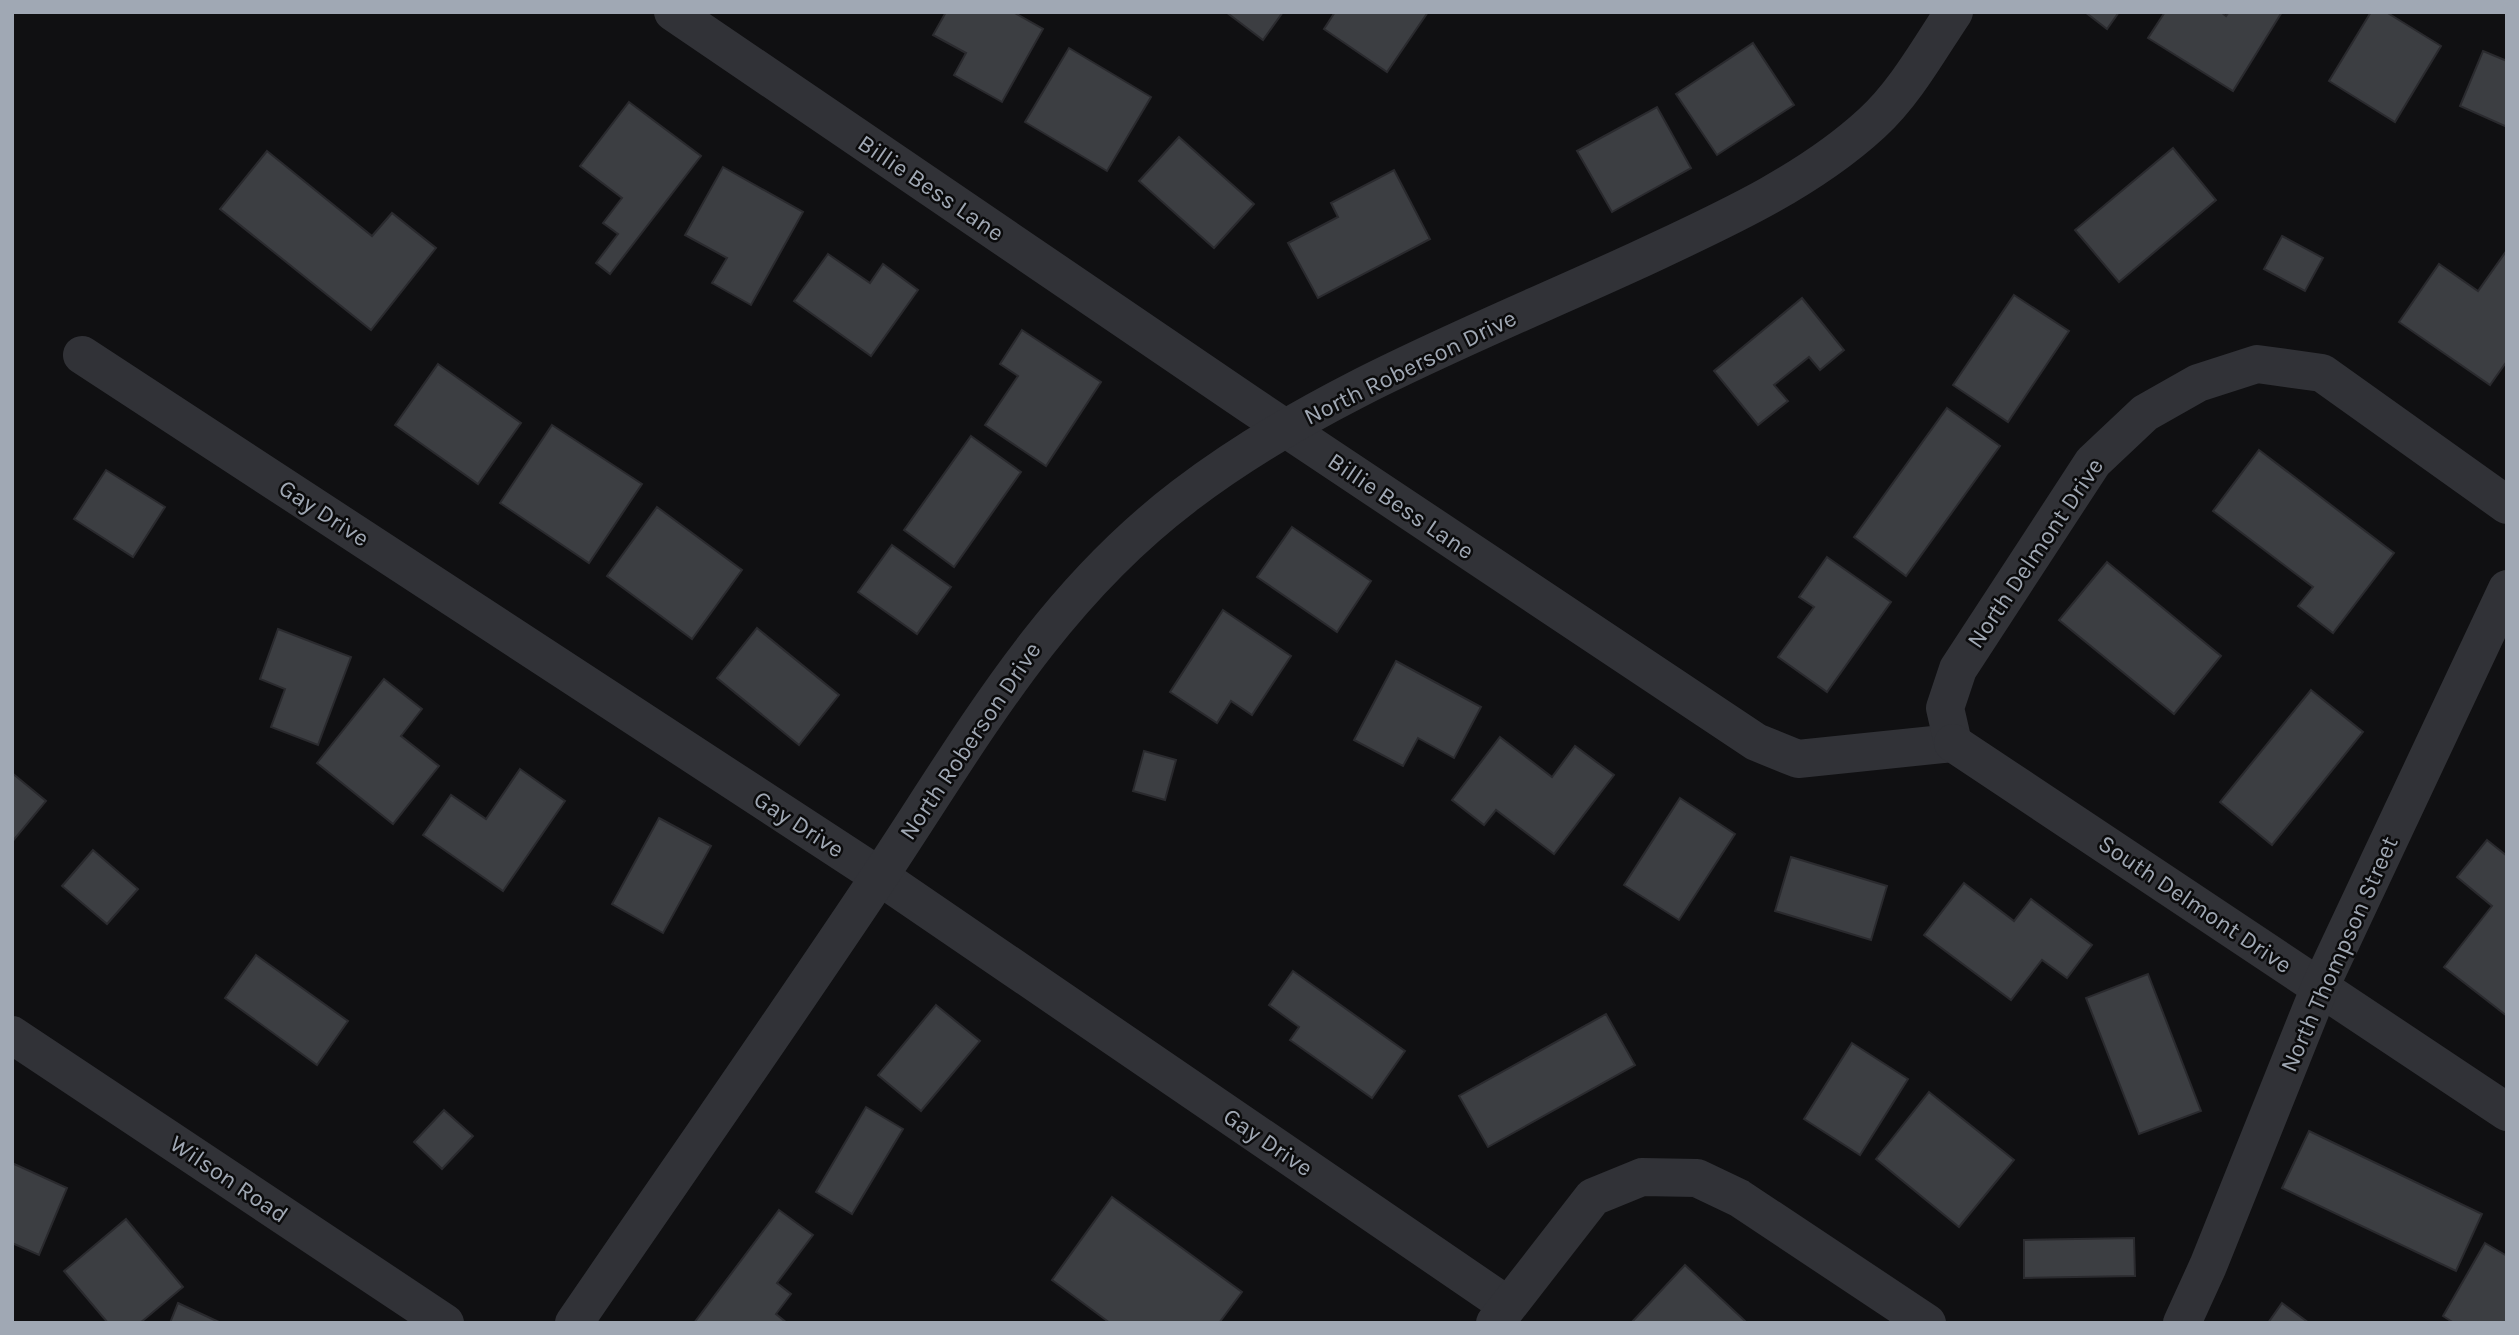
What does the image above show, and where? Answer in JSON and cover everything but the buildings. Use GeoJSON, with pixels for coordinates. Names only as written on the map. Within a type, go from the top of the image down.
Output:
{"type":"FeatureCollection","features":[{"type":"Feature","properties":{"kind":"street","name":"Billie Bess Lane"},"geometry":{"type":"LineString","coordinates":[[673,12],[1285,428],[1756,742],[1798,759],[1952,743]]}},
{"type":"Feature","properties":{"kind":"street","name":"North Roberson Drive"},"geometry":{"type":"LineString","coordinates":[[574,1323],[879,876],[986,709],[1068,605],[1105,565],[1184,496],[1285,428],[1348,394],[1697,232],[1787,184],[1837,152],[1876,120],[1954,12]]}},
{"type":"Feature","properties":{"kind":"street","name":"Gay Drive"},"geometry":{"type":"LineString","coordinates":[[82,355],[879,876],[1501,1314]]}},
{"type":"Feature","properties":{"kind":"street","name":"North Delmont Drive"},"geometry":{"type":"LineString","coordinates":[[1952,743],[1945,708],[1958,669],[2093,462],[2145,413],[2198,383],[2256,364],[2322,373],[2507,505]]}},
{"type":"Feature","properties":{"kind":"street","name":"North Thompson Street"},"geometry":{"type":"LineString","coordinates":[[2182,1323],[2208,1266],[2320,987],[2507,589]]}},
{"type":"Feature","properties":{"kind":"street","name":"South Delmont Drive"},"geometry":{"type":"LineString","coordinates":[[1952,743],[2507,1112]]}},
{"type":"Feature","properties":{"kind":"street","name":"Wilson Road"},"geometry":{"type":"LineString","coordinates":[[12,1035],[445,1323]]}},
{"type":"Feature","properties":{"kind":"street"},"geometry":{"type":"LineString","coordinates":[[1501,1314],[1592,1197],[1642,1177],[1697,1178],[1739,1198],[1927,1323]]}}]}
